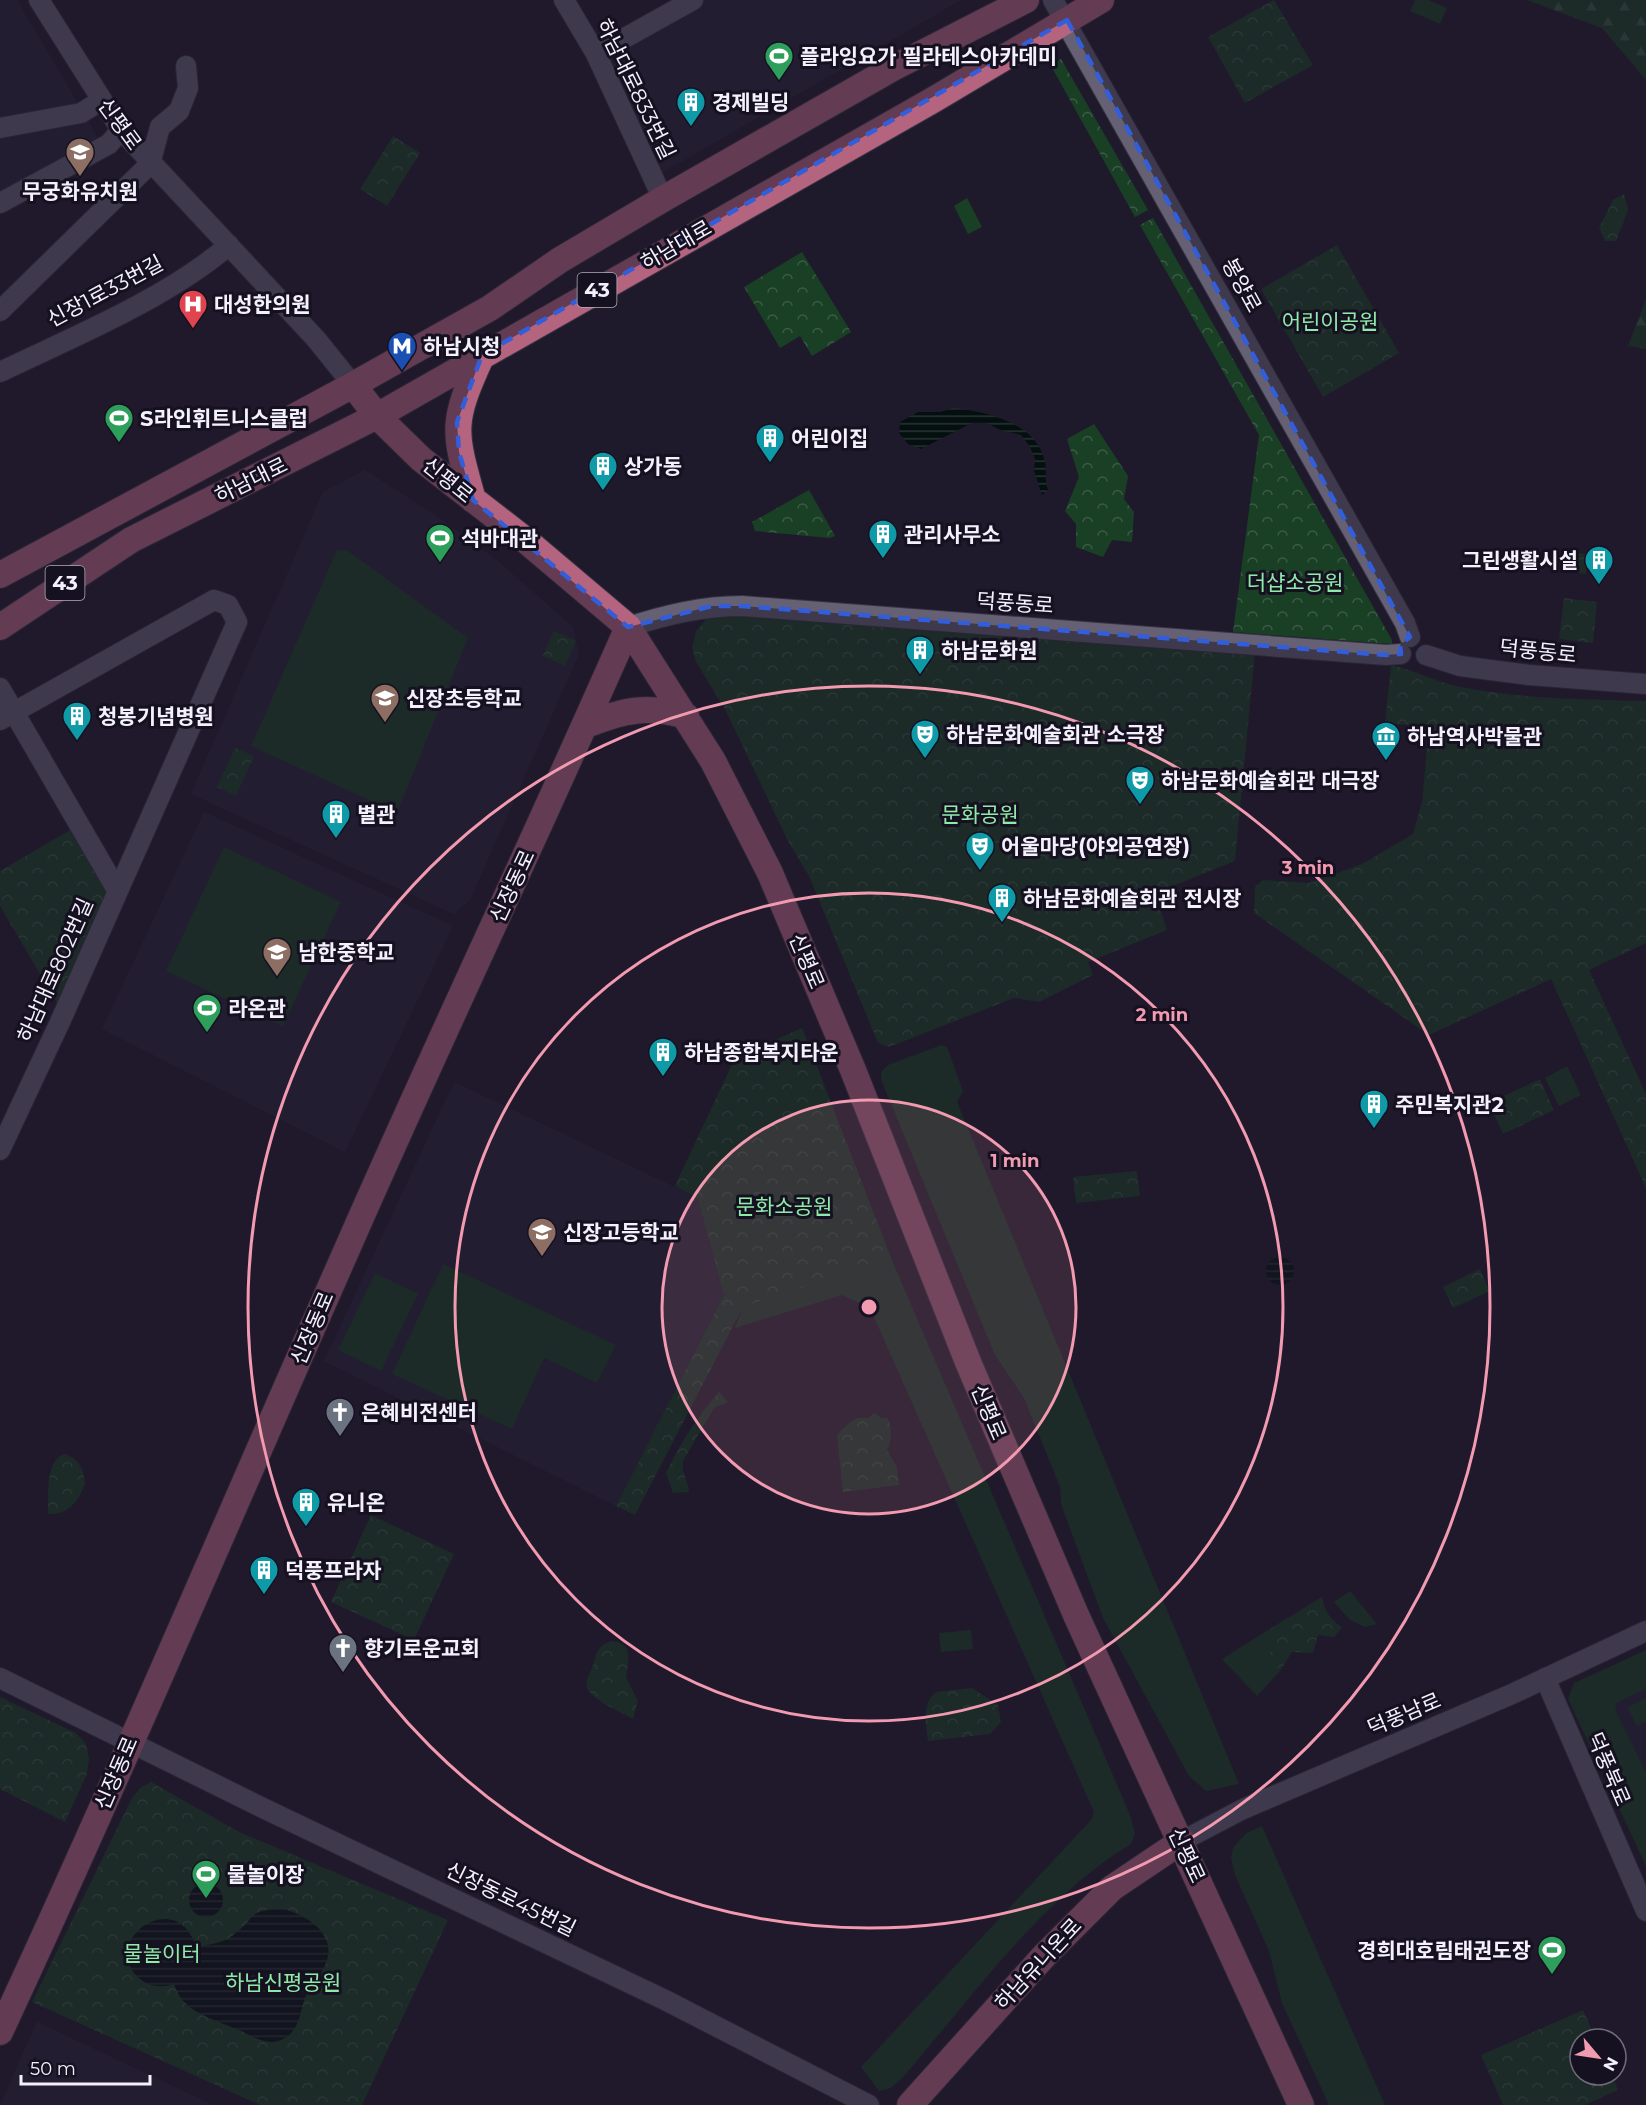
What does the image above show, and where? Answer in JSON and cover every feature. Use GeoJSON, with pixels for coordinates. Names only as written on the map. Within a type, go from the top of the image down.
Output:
{"type":"FeatureCollection","features":[{"type":"Feature","properties":{"kind":"main road","name":"하남대로"},"geometry":{"type":"LineString","coordinates":[[0,576],[353,385],[490,308],[560,260],[663,199],[893,68],[1026,0]]}},
{"type":"Feature","properties":{"kind":"main road","name":"하남대로"},"geometry":{"type":"LineString","coordinates":[[0,627],[131,540],[376,416],[914,111],[1060,10],[1101,0]]}},
{"type":"Feature","properties":{"kind":"main road"},"geometry":{"type":"LineString","coordinates":[[473,500],[459,452],[457,428],[460,404],[482,356]]}},
{"type":"Feature","properties":{"kind":"main road","name":"신평로"},"geometry":{"type":"LineString","coordinates":[[353,385],[376,416],[421,459],[628,627],[713,761],[770,873],[853,1070],[968,1362],[1076,1615],[1182,1841],[1278,2059],[1301,2105]]}},
{"type":"Feature","properties":{"kind":"main road","name":"신장동로"},"geometry":{"type":"LineString","coordinates":[[0,2032],[423,1078],[586,725],[628,627]]}},
{"type":"Feature","properties":{"kind":"main road"},"geometry":{"type":"LineString","coordinates":[[586,725],[635,708],[665,710],[686,716]]}},
{"type":"Feature","properties":{"kind":"main road","name":"하남유니온로"},"geometry":{"type":"LineString","coordinates":[[910,2105],[1044,1956],[1112,1888],[1182,1841]]}},
{"type":"Feature","properties":{"kind":"street","name":"신평로"},"geometry":{"type":"LineString","coordinates":[[39,0],[121,130],[150,164],[316,339],[353,385]]}},
{"type":"Feature","properties":{"kind":"street","name":"하남대로833번길"},"geometry":{"type":"LineString","coordinates":[[564,0],[596,54],[663,199]]}},
{"type":"Feature","properties":{"kind":"street"},"geometry":{"type":"LineString","coordinates":[[596,54],[693,0]]}},
{"type":"Feature","properties":{"kind":"street","name":"봉양로"},"geometry":{"type":"LineString","coordinates":[[1060,10],[1405,623],[1405,645],[1423,640],[1427,646],[1426,655]]}},
{"type":"Feature","properties":{"kind":"street"},"geometry":{"type":"LineString","coordinates":[[0,311],[150,164],[160,127],[179,111],[188,88],[186,66]]}},
{"type":"Feature","properties":{"kind":"street"},"geometry":{"type":"LineString","coordinates":[[0,128],[81,113],[102,100]]}},
{"type":"Feature","properties":{"kind":"street"},"geometry":{"type":"LineString","coordinates":[[0,203],[109,144],[121,130]]}},
{"type":"Feature","properties":{"kind":"street","name":"신장1로33번길"},"geometry":{"type":"LineString","coordinates":[[0,372],[121,314],[212,260],[229,245]]}},
{"type":"Feature","properties":{"kind":"street"},"geometry":{"type":"LineString","coordinates":[[7,716],[214,600],[228,605],[237,622],[117,890]]}},
{"type":"Feature","properties":{"kind":"street","name":"덕풍동로"},"geometry":{"type":"LineString","coordinates":[[628,627],[662,616],[712,606],[742,606],[1386,655],[1405,645]]}},
{"type":"Feature","properties":{"kind":"street","name":"덕풍동로"},"geometry":{"type":"LineString","coordinates":[[1426,655],[1460,666],[1529,675],[1646,684]]}},
{"type":"Feature","properties":{"kind":"street","name":"하남대로802번길"},"geometry":{"type":"LineString","coordinates":[[0,688],[7,716],[117,890],[60,1022],[0,1150]]}},
{"type":"Feature","properties":{"kind":"street","name":"덕풍남로"},"geometry":{"type":"LineString","coordinates":[[1182,1841],[1241,1810],[1545,1678],[1646,1631]]}},
{"type":"Feature","properties":{"kind":"street"},"geometry":{"type":"LineString","coordinates":[[0,1678],[130,1741]]}},
{"type":"Feature","properties":{"kind":"street","name":"덕풍북로"},"geometry":{"type":"LineString","coordinates":[[1545,1678],[1646,1911]]}},
{"type":"Feature","properties":{"kind":"street","name":"신장동로45번길"},"geometry":{"type":"LineString","coordinates":[[130,1741],[265,1809],[665,2001],[869,2105]]}},
{"type":"Feature","properties":{"kind":"highlighted area"},"geometry":{"type":"Polygon","coordinates":[[[1067,20],[1410,637],[1400,645],[1401,654],[1386,655],[742,606],[712,606],[628,627],[473,500],[459,452],[457,422],[482,355],[1067,20]]]}},
{"type":"Feature","properties":{"kind":"shaded area"},"geometry":{"type":"Polygon","coordinates":[[[0,0],[17,0],[102,144],[0,203],[0,0]]]}},
{"type":"Feature","properties":{"kind":"shaded area"},"geometry":{"type":"Polygon","coordinates":[[[704,0],[961,0],[662,173],[603,59],[704,0]]]}},
{"type":"Feature","properties":{"kind":"shaded area"},"geometry":{"type":"Polygon","coordinates":[[[954,408],[996,417],[1022,429],[1040,449],[1045,462],[1048,490],[1042,495],[1034,471],[1035,459],[1021,435],[1000,430],[987,423],[972,423],[921,449],[908,444],[899,433],[900,422],[918,412],[940,412],[954,408]]]}},
{"type":"Feature","properties":{"kind":"shaded area","name":"신장초등학교"},"geometry":{"type":"Polygon","coordinates":[[[365,470],[438,517],[499,562],[573,627],[579,654],[470,900],[454,914],[191,794],[323,492],[365,470]]]}},
{"type":"Feature","properties":{"kind":"shaded area","name":"남한중학교"},"geometry":{"type":"Polygon","coordinates":[[[204,812],[453,926],[345,1152],[102,1029],[204,812]]]}},
{"type":"Feature","properties":{"kind":"shaded area","name":"신장고등학교"},"geometry":{"type":"Polygon","coordinates":[[[454,1082],[698,1198],[724,1295],[616,1506],[324,1361],[454,1082]]]}},
{"type":"Feature","properties":{"kind":"shaded area"},"geometry":{"type":"Polygon","coordinates":[[[1280,1257],[1290,1261],[1294,1271],[1290,1281],[1280,1285],[1270,1281],[1266,1271],[1270,1261],[1280,1257]]]}},
{"type":"Feature","properties":{"kind":"shaded area"},"geometry":{"type":"Polygon","coordinates":[[[1646,1689],[1646,1772],[1615,1709],[1617,1703],[1646,1689]]]}},
{"type":"Feature","properties":{"kind":"shaded area","name":"물놀이장"},"geometry":{"type":"Polygon","coordinates":[[[206,1883],[218,1888],[223,1900],[218,1912],[206,1917],[194,1912],[189,1900],[194,1888],[206,1883]]]}},
{"type":"Feature","properties":{"kind":"shaded area","name":"물놀이터"},"geometry":{"type":"Polygon","coordinates":[[[284,1909],[302,1916],[318,1928],[324,1935],[328,1953],[324,1968],[307,1993],[296,2026],[290,2035],[278,2041],[259,2039],[198,2013],[190,2008],[178,1994],[174,1984],[151,1985],[139,1978],[129,1963],[128,1948],[134,1935],[145,1925],[159,1919],[174,1920],[187,1929],[196,1948],[228,1939],[257,1913],[284,1909]]]}},
{"type":"Feature","properties":{"kind":"shaded area"},"geometry":{"type":"Polygon","coordinates":[[[37,2022],[213,2105],[0,2105],[37,2022]]]}},
{"type":"Feature","properties":{"kind":"green space"},"geometry":{"type":"Polygon","coordinates":[[[1274,0],[1313,65],[1245,103],[1208,37],[1274,0]]]}},
{"type":"Feature","properties":{"kind":"green space"},"geometry":{"type":"Polygon","coordinates":[[[1415,0],[1428,0],[1447,8],[1440,24],[1410,11],[1415,0]]]}},
{"type":"Feature","properties":{"kind":"green space"},"geometry":{"type":"Polygon","coordinates":[[[1527,0],[1646,0],[1646,80],[1602,28],[1527,0]]]}},
{"type":"Feature","properties":{"kind":"green space"},"geometry":{"type":"Polygon","coordinates":[[[1061,59],[1148,210],[1135,217],[1050,64],[1061,59]]]}},
{"type":"Feature","properties":{"kind":"green space"},"geometry":{"type":"Polygon","coordinates":[[[393,136],[420,153],[387,206],[360,189],[393,136]]]}},
{"type":"Feature","properties":{"kind":"green space"},"geometry":{"type":"Polygon","coordinates":[[[1624,194],[1628,210],[1616,241],[1605,241],[1599,228],[1613,200],[1624,194]]]}},
{"type":"Feature","properties":{"kind":"green space"},"geometry":{"type":"Polygon","coordinates":[[[967,198],[982,227],[968,234],[954,206],[967,198]]]}},
{"type":"Feature","properties":{"kind":"green space","name":"더샵소공원"},"geometry":{"type":"Polygon","coordinates":[[[1153,218],[1392,640],[1392,644],[1233,632],[1259,435],[1140,225],[1153,218]]]}},
{"type":"Feature","properties":{"kind":"green space","name":"어린이공원"},"geometry":{"type":"Polygon","coordinates":[[[1337,245],[1399,353],[1323,397],[1261,289],[1337,245]]]}},
{"type":"Feature","properties":{"kind":"green space"},"geometry":{"type":"Polygon","coordinates":[[[802,252],[851,332],[812,356],[800,336],[780,348],[744,287],[802,252]]]}},
{"type":"Feature","properties":{"kind":"green space"},"geometry":{"type":"Polygon","coordinates":[[[1646,299],[1646,349],[1628,346],[1646,299]]]}},
{"type":"Feature","properties":{"kind":"green space"},"geometry":{"type":"Polygon","coordinates":[[[1094,424],[1128,476],[1124,499],[1134,512],[1132,542],[1112,540],[1103,557],[1076,547],[1076,524],[1065,511],[1079,477],[1067,439],[1094,424]]]}},
{"type":"Feature","properties":{"kind":"green space"},"geometry":{"type":"Polygon","coordinates":[[[809,490],[835,536],[830,538],[755,531],[752,522],[809,490]]]}},
{"type":"Feature","properties":{"kind":"green space"},"geometry":{"type":"Polygon","coordinates":[[[337,550],[348,551],[468,638],[397,813],[251,746],[337,550]]]}},
{"type":"Feature","properties":{"kind":"green space"},"geometry":{"type":"Polygon","coordinates":[[[1572,552],[1588,554],[1586,574],[1570,572],[1572,552]]]}},
{"type":"Feature","properties":{"kind":"green space"},"geometry":{"type":"Polygon","coordinates":[[[1564,598],[1597,602],[1593,643],[1559,639],[1564,598]]]}},
{"type":"Feature","properties":{"kind":"green space","name":"문화공원"},"geometry":{"type":"Polygon","coordinates":[[[732,611],[1255,652],[1235,861],[1155,893],[1167,930],[1088,962],[1093,975],[1039,1002],[1014,998],[889,1047],[878,1043],[809,876],[788,841],[725,709],[696,662],[692,648],[696,631],[711,614],[732,611]]]}},
{"type":"Feature","properties":{"kind":"green space"},"geometry":{"type":"Polygon","coordinates":[[[554,631],[576,641],[565,666],[543,656],[554,631]]]}},
{"type":"Feature","properties":{"kind":"green space"},"geometry":{"type":"Polygon","coordinates":[[[1391,665],[1452,685],[1484,691],[1554,698],[1646,701],[1646,943],[1589,970],[1646,1094],[1646,1188],[1551,979],[1429,1035],[1254,913],[1255,887],[1263,880],[1309,883],[1362,864],[1413,834],[1422,802],[1429,727],[1385,723],[1391,665]]]}},
{"type":"Feature","properties":{"kind":"green space"},"geometry":{"type":"Polygon","coordinates":[[[235,748],[254,756],[236,796],[217,787],[235,748]]]}},
{"type":"Feature","properties":{"kind":"green space"},"geometry":{"type":"Polygon","coordinates":[[[70,830],[107,893],[59,1006],[0,906],[0,871],[70,830]]]}},
{"type":"Feature","properties":{"kind":"green space"},"geometry":{"type":"Polygon","coordinates":[[[224,847],[341,902],[283,1026],[166,971],[224,847]]]}},
{"type":"Feature","properties":{"kind":"green space"},"geometry":{"type":"Polygon","coordinates":[[[802,1028],[891,1258],[1130,1815],[1135,1833],[1131,1844],[1068,1891],[1010,1950],[905,2075],[891,2088],[879,2091],[861,2067],[1092,1819],[1094,1812],[870,1308],[842,1295],[735,1328],[743,1307],[724,1295],[698,1198],[675,1186],[735,1058],[802,1028]]]}},
{"type":"Feature","properties":{"kind":"green space","name":"문화소공원"},"geometry":{"type":"Polygon","coordinates":[[[802,1028],[891,1258],[743,1307],[635,1515],[616,1506],[724,1295],[698,1198],[675,1186],[735,1058],[802,1028]]]}},
{"type":"Feature","properties":{"kind":"green space"},"geometry":{"type":"Polygon","coordinates":[[[941,1045],[947,1047],[963,1091],[957,1102],[1239,1784],[1206,1791],[1189,1776],[1103,1618],[1061,1504],[1060,1487],[1024,1398],[995,1355],[882,1082],[881,1072],[888,1065],[941,1045]]]}},
{"type":"Feature","properties":{"kind":"green space"},"geometry":{"type":"Polygon","coordinates":[[[1567,1066],[1581,1095],[1559,1106],[1545,1078],[1567,1066]]]}},
{"type":"Feature","properties":{"kind":"green space"},"geometry":{"type":"Polygon","coordinates":[[[1540,1079],[1554,1110],[1503,1134],[1489,1103],[1540,1079]]]}},
{"type":"Feature","properties":{"kind":"green space"},"geometry":{"type":"Polygon","coordinates":[[[1137,1171],[1140,1196],[1076,1203],[1073,1177],[1137,1171]]]}},
{"type":"Feature","properties":{"kind":"green space"},"geometry":{"type":"Polygon","coordinates":[[[443,1264],[616,1345],[597,1383],[544,1358],[512,1429],[392,1374],[443,1264]]]}},
{"type":"Feature","properties":{"kind":"green space"},"geometry":{"type":"Polygon","coordinates":[[[1480,1269],[1490,1291],[1453,1308],[1443,1287],[1480,1269]]]}},
{"type":"Feature","properties":{"kind":"green space"},"geometry":{"type":"Polygon","coordinates":[[[375,1273],[418,1294],[381,1371],[338,1350],[375,1273]]]}},
{"type":"Feature","properties":{"kind":"green space"},"geometry":{"type":"Polygon","coordinates":[[[719,1392],[728,1402],[714,1408],[683,1461],[689,1492],[673,1493],[666,1473],[690,1430],[719,1392]]]}},
{"type":"Feature","properties":{"kind":"green space"},"geometry":{"type":"Polygon","coordinates":[[[874,1413],[889,1421],[891,1434],[887,1450],[897,1467],[899,1485],[843,1492],[837,1436],[857,1418],[869,1418],[874,1413]]]}},
{"type":"Feature","properties":{"kind":"green space"},"geometry":{"type":"Polygon","coordinates":[[[64,1454],[73,1458],[80,1465],[85,1484],[80,1496],[72,1506],[55,1514],[48,1514],[50,1472],[53,1464],[64,1454]]]}},
{"type":"Feature","properties":{"kind":"green space"},"geometry":{"type":"Polygon","coordinates":[[[371,1515],[454,1554],[414,1640],[331,1602],[371,1515]]]}},
{"type":"Feature","properties":{"kind":"green space"},"geometry":{"type":"Polygon","coordinates":[[[1350,1591],[1377,1624],[1365,1627],[1350,1620],[1334,1602],[1350,1591]]]}},
{"type":"Feature","properties":{"kind":"green space"},"geometry":{"type":"Polygon","coordinates":[[[1322,1597],[1328,1614],[1342,1627],[1334,1637],[1318,1635],[1313,1653],[1292,1652],[1280,1671],[1260,1635],[1322,1597]]]}},
{"type":"Feature","properties":{"kind":"green space"},"geometry":{"type":"Polygon","coordinates":[[[971,1630],[973,1649],[941,1652],[939,1633],[971,1630]]]}},
{"type":"Feature","properties":{"kind":"green space"},"geometry":{"type":"Polygon","coordinates":[[[1260,1635],[1280,1671],[1257,1696],[1222,1659],[1260,1635]]]}},
{"type":"Feature","properties":{"kind":"green space"},"geometry":{"type":"Polygon","coordinates":[[[612,1641],[627,1649],[629,1659],[626,1677],[638,1701],[633,1719],[600,1701],[589,1692],[587,1687],[587,1678],[599,1650],[612,1641]]]}},
{"type":"Feature","properties":{"kind":"green space"},"geometry":{"type":"Polygon","coordinates":[[[1646,1650],[1646,1689],[1617,1703],[1615,1709],[1646,1772],[1646,1866],[1568,1699],[1574,1683],[1646,1650]]]}},
{"type":"Feature","properties":{"kind":"green space"},"geometry":{"type":"Polygon","coordinates":[[[972,1688],[998,1705],[1001,1722],[990,1734],[928,1741],[926,1708],[931,1697],[936,1692],[972,1688]]]}},
{"type":"Feature","properties":{"kind":"green space"},"geometry":{"type":"Polygon","coordinates":[[[0,1697],[76,1733],[86,1744],[89,1759],[87,1774],[65,1822],[0,1789],[0,1697]]]}},
{"type":"Feature","properties":{"kind":"green space"},"geometry":{"type":"Polygon","coordinates":[[[1646,1698],[1646,1722],[1637,1726],[1627,1707],[1646,1698]]]}},
{"type":"Feature","properties":{"kind":"green space","name":"하남신평공원"},"geometry":{"type":"Polygon","coordinates":[[[151,1782],[239,1832],[448,1920],[362,2105],[260,2105],[32,2002],[131,1800],[140,1788],[151,1782]]]}},
{"type":"Feature","properties":{"kind":"green space"},"geometry":{"type":"Polygon","coordinates":[[[1262,1826],[1385,2105],[1329,2105],[1282,2003],[1269,1951],[1235,1875],[1231,1857],[1233,1848],[1246,1833],[1262,1826]]]}},
{"type":"Feature","properties":{"kind":"green space"},"geometry":{"type":"Polygon","coordinates":[[[1583,2010],[1591,2027],[1568,2027],[1568,2087],[1617,2087],[1618,2090],[1585,2105],[1503,2105],[1481,2055],[1583,2010]]]}},
{"type":"Feature","properties":{"kind":"place","name":"플라잉요가 필라테스아카데미"},"geometry":{"type":"Point","coordinates":[779,82]}},
{"type":"Feature","properties":{"kind":"place","name":"경제빌딩"},"geometry":{"type":"Point","coordinates":[691,128]}},
{"type":"Feature","properties":{"kind":"place","name":"무궁화유치원"},"geometry":{"type":"Point","coordinates":[80,178]}},
{"type":"Feature","properties":{"kind":"place","name":"대성한의원"},"geometry":{"type":"Point","coordinates":[193,330]}},
{"type":"Feature","properties":{"kind":"place","name":"하남시청"},"geometry":{"type":"Point","coordinates":[402,372]}},
{"type":"Feature","properties":{"kind":"place","name":"S라인휘트니스클럽"},"geometry":{"type":"Point","coordinates":[119,444]}},
{"type":"Feature","properties":{"kind":"place","name":"어린이집"},"geometry":{"type":"Point","coordinates":[770,464]}},
{"type":"Feature","properties":{"kind":"place","name":"상가동"},"geometry":{"type":"Point","coordinates":[603,492]}},
{"type":"Feature","properties":{"kind":"place","name":"관리사무소"},"geometry":{"type":"Point","coordinates":[883,560]}},
{"type":"Feature","properties":{"kind":"place","name":"석바대관"},"geometry":{"type":"Point","coordinates":[440,564]}},
{"type":"Feature","properties":{"kind":"place","name":"그린생활시설"},"geometry":{"type":"Point","coordinates":[1599,586]}},
{"type":"Feature","properties":{"kind":"place","name":"하남문화원"},"geometry":{"type":"Point","coordinates":[920,676]}},
{"type":"Feature","properties":{"kind":"place","name":"신장초등학교"},"geometry":{"type":"Point","coordinates":[385,724]}},
{"type":"Feature","properties":{"kind":"place","name":"청봉기념병원"},"geometry":{"type":"Point","coordinates":[77,742]}},
{"type":"Feature","properties":{"kind":"place","name":"하남문화예술회관 소극장"},"geometry":{"type":"Point","coordinates":[925,760]}},
{"type":"Feature","properties":{"kind":"place","name":"하남역사박물관"},"geometry":{"type":"Point","coordinates":[1386,762]}},
{"type":"Feature","properties":{"kind":"place","name":"하남문화예술회관 대극장"},"geometry":{"type":"Point","coordinates":[1140,806]}},
{"type":"Feature","properties":{"kind":"place","name":"별관"},"geometry":{"type":"Point","coordinates":[336,840]}},
{"type":"Feature","properties":{"kind":"place","name":"어울마당(야외공연장)"},"geometry":{"type":"Point","coordinates":[980,872]}},
{"type":"Feature","properties":{"kind":"place","name":"하남문화예술회관 전시장"},"geometry":{"type":"Point","coordinates":[1002,924]}},
{"type":"Feature","properties":{"kind":"place","name":"남한중학교"},"geometry":{"type":"Point","coordinates":[277,978]}},
{"type":"Feature","properties":{"kind":"place","name":"라온관"},"geometry":{"type":"Point","coordinates":[207,1034]}},
{"type":"Feature","properties":{"kind":"place","name":"하남종합복지타운"},"geometry":{"type":"Point","coordinates":[663,1078]}},
{"type":"Feature","properties":{"kind":"place","name":"주민복지관2"},"geometry":{"type":"Point","coordinates":[1374,1130]}},
{"type":"Feature","properties":{"kind":"place","name":"신장고등학교"},"geometry":{"type":"Point","coordinates":[542,1258]}},
{"type":"Feature","properties":{"kind":"place","name":"은혜비전센터"},"geometry":{"type":"Point","coordinates":[340,1438]}},
{"type":"Feature","properties":{"kind":"place","name":"유니온"},"geometry":{"type":"Point","coordinates":[306,1528]}},
{"type":"Feature","properties":{"kind":"place","name":"덕풍프라자"},"geometry":{"type":"Point","coordinates":[264,1596]}},
{"type":"Feature","properties":{"kind":"place","name":"향기로운교회"},"geometry":{"type":"Point","coordinates":[343,1674]}},
{"type":"Feature","properties":{"kind":"place","name":"물놀이장"},"geometry":{"type":"Point","coordinates":[206,1900]}},
{"type":"Feature","properties":{"kind":"place","name":"경희대호림태권도장"},"geometry":{"type":"Point","coordinates":[1552,1976]}}]}
